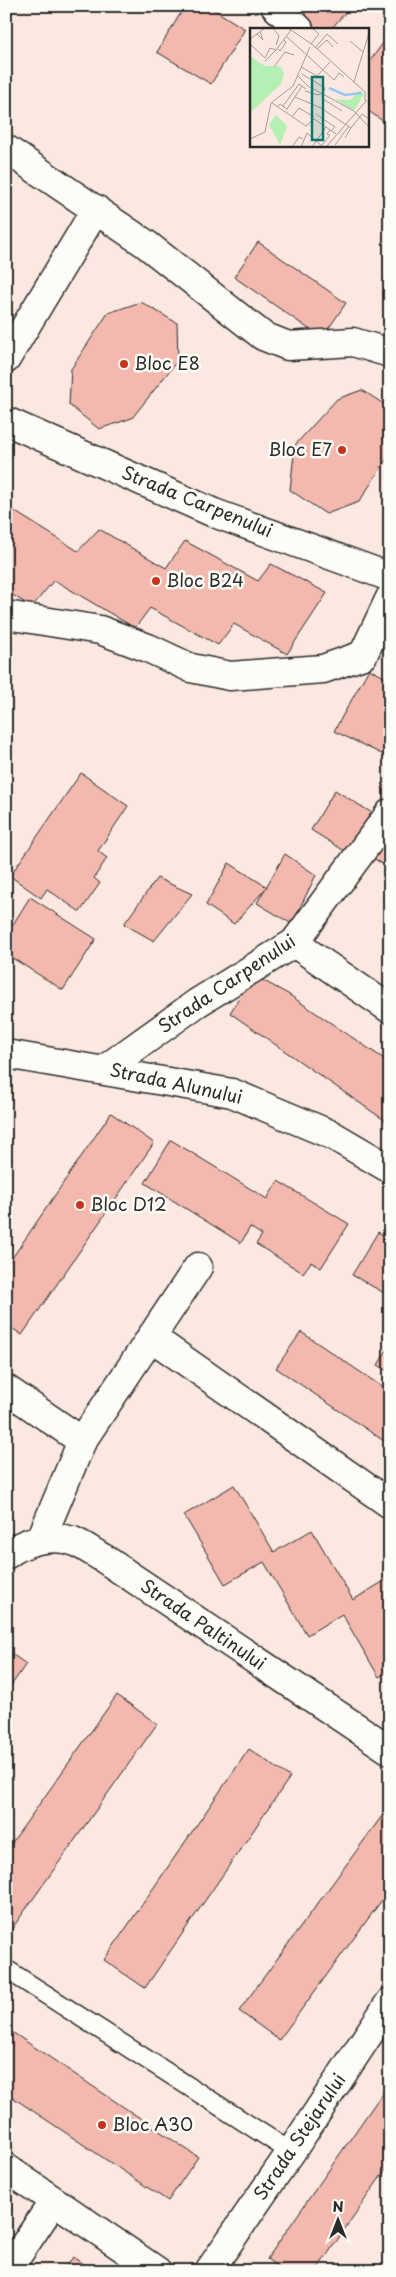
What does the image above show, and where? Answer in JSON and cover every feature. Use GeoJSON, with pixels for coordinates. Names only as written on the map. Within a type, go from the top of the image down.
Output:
{"type":"FeatureCollection","features":[{"type":"Feature","properties":{"kind":"street"},"geometry":{"type":"LineString","coordinates":[[275,6],[298,28]]}},
{"type":"Feature","properties":{"kind":"street"},"geometry":{"type":"LineString","coordinates":[[6,149],[146,244],[264,336],[288,346],[352,342],[390,353]]}},
{"type":"Feature","properties":{"kind":"street"},"geometry":{"type":"LineString","coordinates":[[6,359],[96,209]]}},
{"type":"Feature","properties":{"kind":"street","name":"Strada Carpenului"},"geometry":{"type":"LineString","coordinates":[[6,420],[214,512],[390,577]]}},
{"type":"Feature","properties":{"kind":"street"},"geometry":{"type":"LineString","coordinates":[[6,615],[100,630],[148,648],[191,668],[230,676],[323,669],[363,655],[390,598]]}},
{"type":"Feature","properties":{"kind":"street","name":"Strada Carpenului"},"geometry":{"type":"LineString","coordinates":[[105,1069],[198,1002],[294,942],[390,813]]}},
{"type":"Feature","properties":{"kind":"street"},"geometry":{"type":"LineString","coordinates":[[294,942],[390,1009]]}},
{"type":"Feature","properties":{"kind":"street","name":"Strada Alunului"},"geometry":{"type":"LineString","coordinates":[[6,1054],[105,1069],[232,1092],[332,1135],[390,1169]]}},
{"type":"Feature","properties":{"kind":"street"},"geometry":{"type":"LineString","coordinates":[[41,1539],[82,1441],[198,1267]]}},
{"type":"Feature","properties":{"kind":"street"},"geometry":{"type":"LineString","coordinates":[[151,1337],[390,1504]]}},
{"type":"Feature","properties":{"kind":"street"},"geometry":{"type":"LineString","coordinates":[[6,1389],[82,1441]]}},
{"type":"Feature","properties":{"kind":"street","name":"Strada Paltinului"},"geometry":{"type":"LineString","coordinates":[[6,1554],[19,1545],[41,1539],[72,1541],[103,1558],[390,1750]]}},
{"type":"Feature","properties":{"kind":"street","name":"Strada Stejarului"},"geometry":{"type":"LineString","coordinates":[[208,2271],[291,2152],[390,2002]]}},
{"type":"Feature","properties":{"kind":"street"},"geometry":{"type":"LineString","coordinates":[[6,2168],[157,2271]]}},
{"type":"Feature","properties":{"kind":"street"},"geometry":{"type":"LineString","coordinates":[[7,2271],[54,2201]]}},
{"type":"Feature","properties":{"kind":"lane"},"geometry":{"type":"LineString","coordinates":[[6,1969],[291,2152]]}},
{"type":"Feature","properties":{"kind":"building"},"geometry":{"type":"Polygon","coordinates":[[[185,6],[208,6],[245,29],[211,84],[157,52],[185,6]]]}},
{"type":"Feature","properties":{"kind":"building"},"geometry":{"type":"Polygon","coordinates":[[[278,6],[351,6],[332,28],[303,28],[278,6]]]}},
{"type":"Feature","properties":{"kind":"building"},"geometry":{"type":"Polygon","coordinates":[[[386,39],[390,42],[390,126],[368,111],[368,64],[386,39]]]}},
{"type":"Feature","properties":{"kind":"building"},"geometry":{"type":"Polygon","coordinates":[[[258,242],[346,303],[322,338],[234,277],[258,242]]]}},
{"type":"Feature","properties":{"kind":"building","name":"Bloc E8"},"geometry":{"type":"Polygon","coordinates":[[[141,302],[177,323],[178,360],[132,418],[99,429],[69,405],[71,369],[108,313],[141,302]]]}},
{"type":"Feature","properties":{"kind":"building","name":"Bloc E7"},"geometry":{"type":"Polygon","coordinates":[[[362,390],[390,408],[390,454],[359,502],[326,514],[290,490],[295,445],[337,399],[362,390]]]}},
{"type":"Feature","properties":{"kind":"building","name":"Bloc B24"},"geometry":{"type":"Polygon","coordinates":[[[6,506],[78,551],[99,529],[166,568],[185,541],[258,581],[271,564],[327,593],[287,654],[234,624],[218,645],[150,608],[135,628],[54,580],[32,607],[6,591],[6,506]]]}},
{"type":"Feature","properties":{"kind":"building"},"geometry":{"type":"Polygon","coordinates":[[[369,669],[390,680],[390,758],[334,731],[369,669]]]}},
{"type":"Feature","properties":{"kind":"building"},"geometry":{"type":"Polygon","coordinates":[[[81,773],[128,806],[98,851],[107,858],[94,878],[100,883],[80,912],[47,889],[41,898],[10,876],[81,773]]]}},
{"type":"Feature","properties":{"kind":"building"},"geometry":{"type":"Polygon","coordinates":[[[335,790],[377,816],[351,855],[311,830],[335,790]]]}},
{"type":"Feature","properties":{"kind":"building"},"geometry":{"type":"Polygon","coordinates":[[[390,821],[390,868],[369,856],[390,821]]]}},
{"type":"Feature","properties":{"kind":"building"},"geometry":{"type":"Polygon","coordinates":[[[285,854],[316,875],[292,924],[257,903],[285,854]]]}},
{"type":"Feature","properties":{"kind":"building"},"geometry":{"type":"Polygon","coordinates":[[[229,863],[267,887],[234,924],[206,905],[229,863]]]}},
{"type":"Feature","properties":{"kind":"building"},"geometry":{"type":"Polygon","coordinates":[[[157,878],[192,894],[154,941],[124,924],[157,878]]]}},
{"type":"Feature","properties":{"kind":"building"},"geometry":{"type":"Polygon","coordinates":[[[30,897],[96,939],[63,990],[6,954],[6,922],[12,926],[30,897]]]}},
{"type":"Feature","properties":{"kind":"building"},"geometry":{"type":"Polygon","coordinates":[[[253,975],[288,994],[390,1063],[390,1124],[230,1013],[253,975]]]}},
{"type":"Feature","properties":{"kind":"building","name":"Bloc D12"},"geometry":{"type":"Polygon","coordinates":[[[111,1113],[154,1143],[22,1335],[6,1324],[6,1267],[111,1113]]]}},
{"type":"Feature","properties":{"kind":"building"},"geometry":{"type":"Polygon","coordinates":[[[171,1140],[267,1199],[278,1181],[349,1224],[321,1268],[311,1262],[303,1273],[256,1244],[262,1235],[250,1227],[241,1243],[145,1183],[171,1140]]]}},
{"type":"Feature","properties":{"kind":"building"},"geometry":{"type":"Polygon","coordinates":[[[378,1232],[390,1239],[388,1295],[352,1275],[378,1232]]]}},
{"type":"Feature","properties":{"kind":"building"},"geometry":{"type":"Polygon","coordinates":[[[301,1332],[390,1392],[390,1445],[276,1368],[301,1332]]]}},
{"type":"Feature","properties":{"kind":"building"},"geometry":{"type":"Polygon","coordinates":[[[390,1345],[390,1373],[378,1365],[390,1345]]]}},
{"type":"Feature","properties":{"kind":"building"},"geometry":{"type":"Polygon","coordinates":[[[234,1485],[274,1552],[312,1530],[353,1600],[389,1578],[390,1671],[379,1677],[342,1614],[307,1635],[264,1562],[225,1584],[184,1515],[234,1485]]]}},
{"type":"Feature","properties":{"kind":"building"},"geometry":{"type":"Polygon","coordinates":[[[6,1650],[26,1664],[6,1693],[6,1650]]]}},
{"type":"Feature","properties":{"kind":"building"},"geometry":{"type":"Polygon","coordinates":[[[117,1695],[157,1724],[11,1930],[6,1926],[6,1851],[117,1695]]]}},
{"type":"Feature","properties":{"kind":"building"},"geometry":{"type":"Polygon","coordinates":[[[249,1749],[290,1777],[145,1988],[104,1960],[249,1749]]]}},
{"type":"Feature","properties":{"kind":"building"},"geometry":{"type":"Polygon","coordinates":[[[390,1805],[390,1889],[279,2040],[239,2011],[390,1805]]]}},
{"type":"Feature","properties":{"kind":"building","name":"Bloc A30"},"geometry":{"type":"Polygon","coordinates":[[[6,2028],[198,2157],[168,2201],[6,2093],[6,2028]]]}},
{"type":"Feature","properties":{"kind":"building"},"geometry":{"type":"Polygon","coordinates":[[[390,2082],[390,2163],[316,2271],[284,2271],[267,2259],[390,2082]]]}},
{"type":"Feature","properties":{"kind":"building"},"geometry":{"type":"Polygon","coordinates":[[[73,2257],[93,2271],[63,2271],[73,2257]]]}},
{"type":"Feature","properties":{"kind":"place","name":"Bloc E8"},"geometry":{"type":"Point","coordinates":[124,364]}},
{"type":"Feature","properties":{"kind":"place","name":"Bloc E7"},"geometry":{"type":"Point","coordinates":[342,450]}},
{"type":"Feature","properties":{"kind":"place","name":"Bloc B24"},"geometry":{"type":"Point","coordinates":[156,581]}},
{"type":"Feature","properties":{"kind":"place","name":"Bloc D12"},"geometry":{"type":"Point","coordinates":[80,1205]}},
{"type":"Feature","properties":{"kind":"place","name":"Bloc A30"},"geometry":{"type":"Point","coordinates":[102,2125]}}]}
